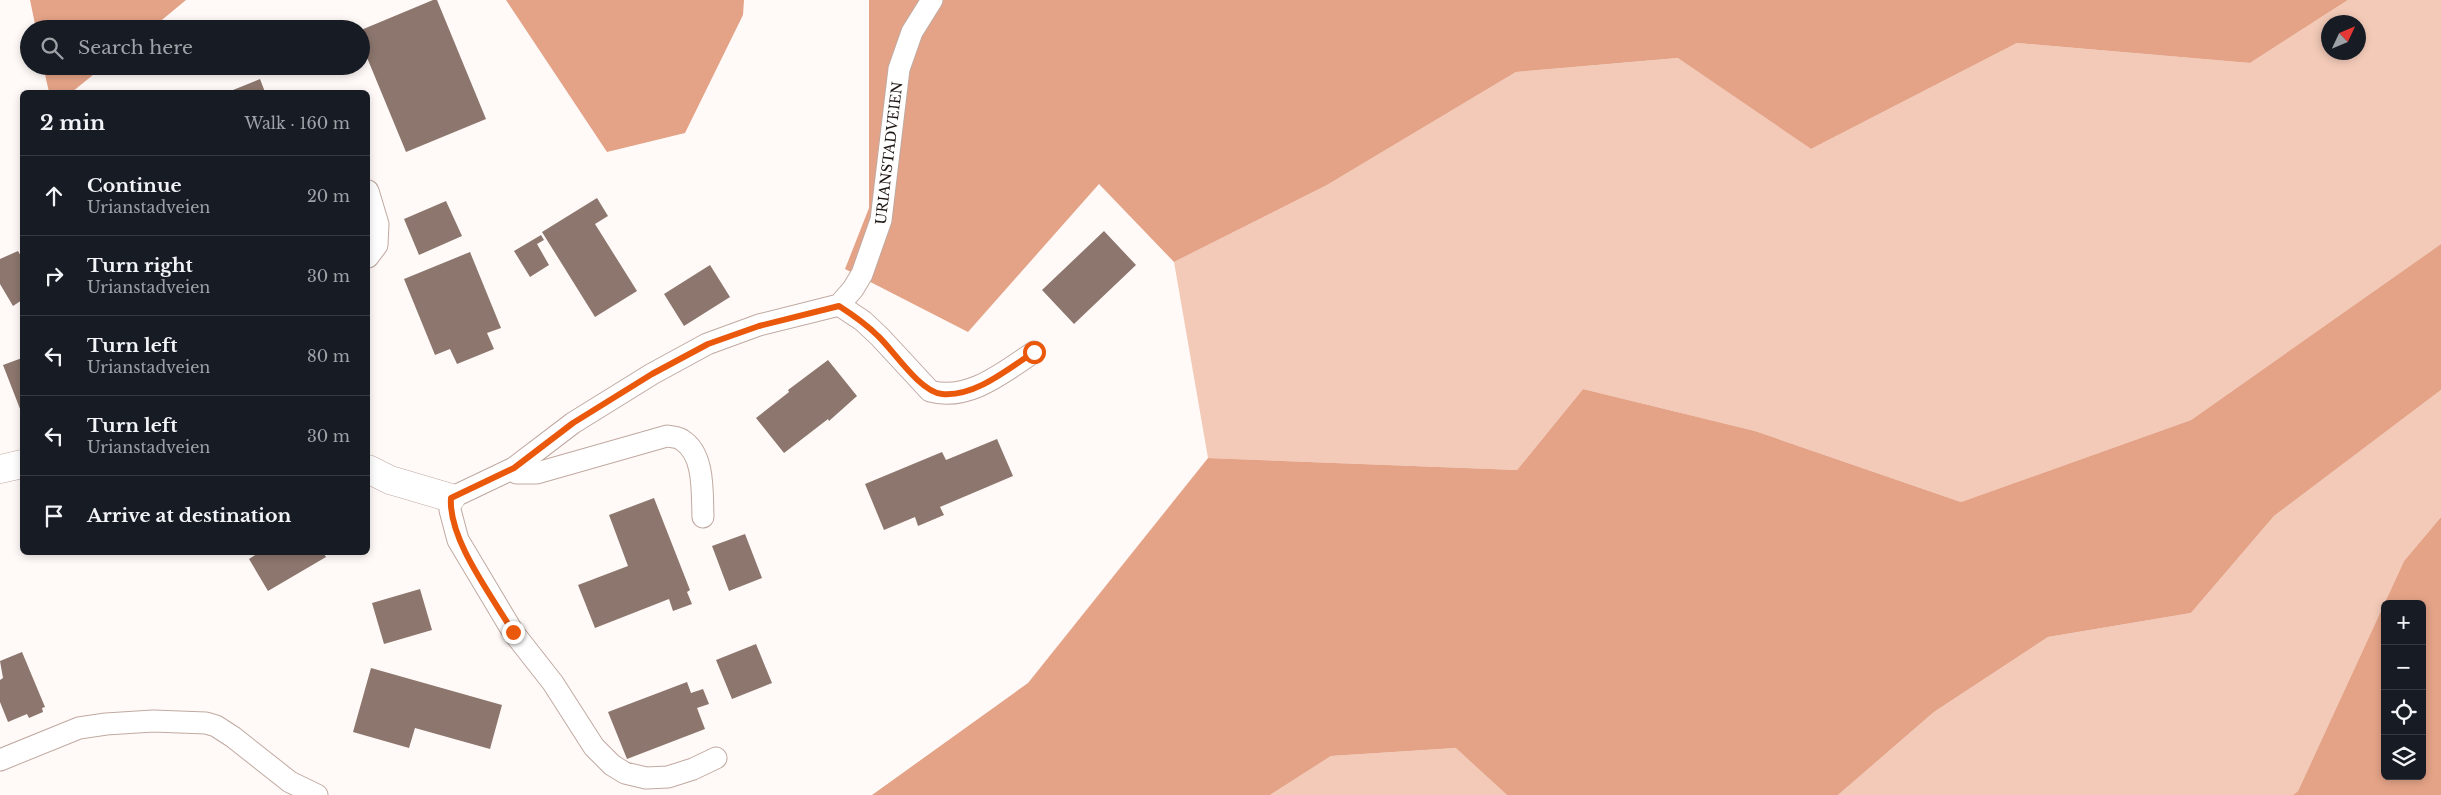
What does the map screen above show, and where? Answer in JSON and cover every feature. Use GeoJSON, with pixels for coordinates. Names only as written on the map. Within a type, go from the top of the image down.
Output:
{"type":"FeatureCollection","features":[{"type":"Feature","properties":{"kind":"street"},"geometry":{"type":"LineString","coordinates":[[0,469],[20,464]]}},
{"type":"Feature","properties":{"kind":"street"},"geometry":{"type":"LineString","coordinates":[[370,470],[390,480],[451,498]]}},
{"type":"Feature","properties":{"kind":"lane","name":"URIANSTADVEIEN"},"geometry":{"type":"LineString","coordinates":[[839,306],[854,289],[872,248],[881,220],[899,69],[912,32],[932,0]]}},
{"type":"Feature","properties":{"kind":"lane"},"geometry":{"type":"LineString","coordinates":[[370,198],[378,224],[377,245],[370,254]]}},
{"type":"Feature","properties":{"kind":"lane"},"geometry":{"type":"LineString","coordinates":[[716,758],[693,769],[668,777],[646,778],[625,773],[612,765],[594,746],[553,683],[513,632],[458,540],[450,510],[451,498],[514,468],[573,423],[652,374],[708,344],[759,326],[839,306],[874,332],[930,391],[941,394],[972,389],[1034,352]]}},
{"type":"Feature","properties":{"kind":"lane"},"geometry":{"type":"LineString","coordinates":[[514,468],[517,473],[538,474],[667,436],[682,439],[694,452],[701,476],[703,517]]}},
{"type":"Feature","properties":{"kind":"lane"},"geometry":{"type":"LineString","coordinates":[[0,760],[79,728],[153,720],[206,722],[233,737],[290,782],[317,795]]}},
{"type":"Feature","properties":{"kind":"shaded area"},"geometry":{"type":"Polygon","coordinates":[[[30,0],[186,0],[162,20],[34,20],[30,0]]]}},
{"type":"Feature","properties":{"kind":"shaded area"},"geometry":{"type":"Polygon","coordinates":[[[506,0],[744,0],[743,15],[685,133],[607,152],[506,0]]]}},
{"type":"Feature","properties":{"kind":"shaded area"},"geometry":{"type":"Polygon","coordinates":[[[869,0],[2348,0],[2325,15],[2321,15],[2321,17],[2250,63],[2017,43],[1811,149],[1678,58],[1516,72],[1327,185],[1174,262],[1099,184],[968,332],[845,269],[869,208],[869,0]]]}},
{"type":"Feature","properties":{"kind":"shaded area"},"geometry":{"type":"Polygon","coordinates":[[[2348,0],[2441,0],[2441,244],[2191,420],[1961,502],[1755,431],[1583,389],[1517,470],[1208,458],[1174,262],[1327,185],[1516,72],[1679,58],[1811,149],[2017,43],[2250,63],[2321,17],[2321,60],[2366,60],[2366,15],[2325,15],[2348,0]]]}},
{"type":"Feature","properties":{"kind":"shaded area"},"geometry":{"type":"Polygon","coordinates":[[[45,75],[93,75],[74,90],[49,90],[45,75]]]}},
{"type":"Feature","properties":{"kind":"shaded area"},"geometry":{"type":"Polygon","coordinates":[[[2441,244],[2441,390],[2274,516],[2191,613],[2048,637],[1934,712],[1838,795],[1507,795],[1456,748],[1331,756],[1270,795],[872,795],[1028,683],[1208,458],[1517,470],[1583,389],[1755,431],[1961,502],[2191,420],[2441,244]]]}},
{"type":"Feature","properties":{"kind":"shaded area"},"geometry":{"type":"Polygon","coordinates":[[[2441,390],[2441,517],[2404,561],[2386,600],[2381,600],[2381,611],[2298,791],[2293,795],[1838,795],[1934,712],[2048,637],[2191,613],[2274,516],[2441,390]]]}},
{"type":"Feature","properties":{"kind":"shaded area"},"geometry":{"type":"Polygon","coordinates":[[[2441,517],[2441,795],[2293,795],[2298,791],[2381,611],[2381,780],[2426,780],[2426,600],[2386,600],[2404,561],[2441,517]]]}},
{"type":"Feature","properties":{"kind":"shaded area"},"geometry":{"type":"Polygon","coordinates":[[[1457,748],[1507,795],[1270,795],[1331,756],[1457,748]]]}},
{"type":"Feature","properties":{"kind":"building"},"geometry":{"type":"Polygon","coordinates":[[[437,0],[486,119],[406,152],[370,65],[370,26],[437,0]]]}},
{"type":"Feature","properties":{"kind":"building"},"geometry":{"type":"Polygon","coordinates":[[[260,79],[264,90],[233,90],[260,79]]]}},
{"type":"Feature","properties":{"kind":"building"},"geometry":{"type":"Polygon","coordinates":[[[597,198],[608,216],[595,224],[637,291],[595,317],[542,232],[597,198]]]}},
{"type":"Feature","properties":{"kind":"building"},"geometry":{"type":"Polygon","coordinates":[[[446,201],[462,236],[419,255],[404,219],[446,201]]]}},
{"type":"Feature","properties":{"kind":"building"},"geometry":{"type":"Polygon","coordinates":[[[1104,231],[1136,265],[1074,324],[1042,290],[1104,231]]]}},
{"type":"Feature","properties":{"kind":"building"},"geometry":{"type":"Polygon","coordinates":[[[541,235],[544,240],[537,244],[549,265],[530,277],[514,251],[541,235]]]}},
{"type":"Feature","properties":{"kind":"building"},"geometry":{"type":"Polygon","coordinates":[[[18,251],[20,254],[20,301],[13,306],[0,284],[0,259],[18,251]]]}},
{"type":"Feature","properties":{"kind":"building"},"geometry":{"type":"Polygon","coordinates":[[[470,252],[501,328],[487,333],[494,349],[457,364],[450,349],[435,355],[404,279],[470,252]]]}},
{"type":"Feature","properties":{"kind":"building"},"geometry":{"type":"Polygon","coordinates":[[[710,265],[730,297],[684,326],[664,294],[710,265]]]}},
{"type":"Feature","properties":{"kind":"building"},"geometry":{"type":"Polygon","coordinates":[[[20,359],[20,409],[3,365],[20,359]]]}},
{"type":"Feature","properties":{"kind":"building"},"geometry":{"type":"Polygon","coordinates":[[[828,360],[857,396],[829,421],[828,419],[784,453],[756,418],[789,392],[788,390],[828,360]]]}},
{"type":"Feature","properties":{"kind":"building"},"geometry":{"type":"Polygon","coordinates":[[[997,439],[1013,476],[940,507],[944,515],[918,526],[915,517],[884,530],[865,484],[942,452],[946,460],[997,439]]]}},
{"type":"Feature","properties":{"kind":"building"},"geometry":{"type":"Polygon","coordinates":[[[654,498],[690,590],[687,592],[692,604],[673,611],[669,599],[595,628],[578,585],[628,566],[609,515],[654,498]]]}},
{"type":"Feature","properties":{"kind":"building"},"geometry":{"type":"Polygon","coordinates":[[[745,534],[762,578],[729,591],[712,546],[745,534]]]}},
{"type":"Feature","properties":{"kind":"building"},"geometry":{"type":"Polygon","coordinates":[[[255,555],[325,555],[326,557],[268,591],[249,559],[255,555]]]}},
{"type":"Feature","properties":{"kind":"building"},"geometry":{"type":"Polygon","coordinates":[[[420,589],[432,630],[384,644],[372,603],[420,589]]]}},
{"type":"Feature","properties":{"kind":"building"},"geometry":{"type":"Polygon","coordinates":[[[756,644],[772,683],[732,699],[716,660],[756,644]]]}},
{"type":"Feature","properties":{"kind":"building"},"geometry":{"type":"Polygon","coordinates":[[[22,652],[45,707],[42,708],[43,712],[29,718],[27,714],[8,722],[0,702],[0,680],[3,678],[0,661],[22,652]]]}},
{"type":"Feature","properties":{"kind":"building"},"geometry":{"type":"Polygon","coordinates":[[[371,668],[502,705],[490,749],[415,728],[409,748],[353,732],[371,668]]]}},
{"type":"Feature","properties":{"kind":"building"},"geometry":{"type":"Polygon","coordinates":[[[687,682],[691,693],[703,689],[709,704],[697,708],[705,729],[627,759],[608,712],[687,682]]]}},
{"type":"Feature","properties":{"kind":"route"},"geometry":{"type":"LineString","coordinates":[[513,632],[458,540],[450,510],[451,498],[514,468],[573,423],[652,374],[708,344],[759,326],[839,306],[863,322],[880,337],[930,391],[941,394],[957,393],[972,389],[991,380],[1034,352]]}}]}
